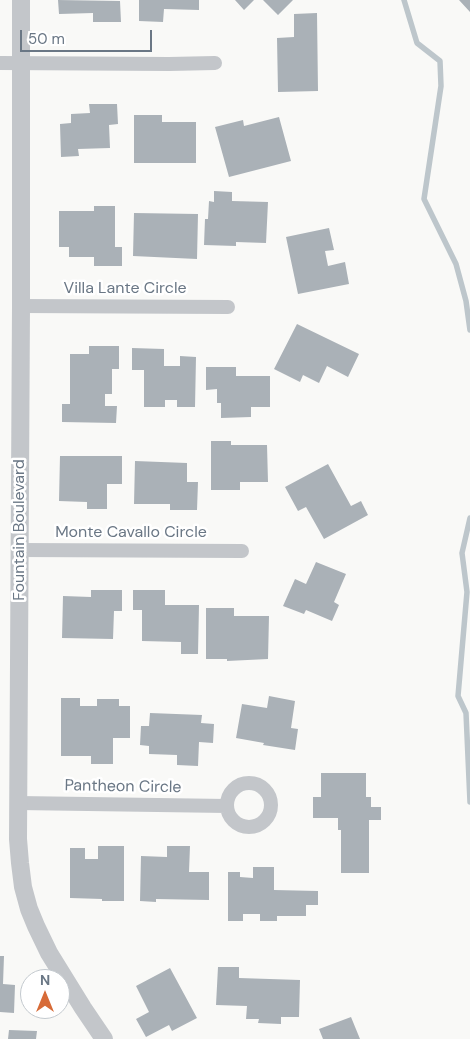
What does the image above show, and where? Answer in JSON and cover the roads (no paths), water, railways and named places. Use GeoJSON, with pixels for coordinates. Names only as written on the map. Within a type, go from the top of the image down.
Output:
{"type":"FeatureCollection","features":[{"type":"Feature","properties":{"kind":"street","name":"Fountain Boulevard"},"geometry":{"type":"LineString","coordinates":[[21,0],[18,838],[23,887],[36,926],[49,953],[104,1039]]}},
{"type":"Feature","properties":{"kind":"street"},"geometry":{"type":"LineString","coordinates":[[0,63],[215,63]]}},
{"type":"Feature","properties":{"kind":"street","name":"Villa Lante Circle"},"geometry":{"type":"LineString","coordinates":[[21,306],[228,307]]}},
{"type":"Feature","properties":{"kind":"street","name":"Monte Cavallo Circle"},"geometry":{"type":"LineString","coordinates":[[20,550],[242,551]]}},
{"type":"Feature","properties":{"kind":"street","name":"Pantheon Circle"},"geometry":{"type":"LineString","coordinates":[[18,803],[226,806]]}},
{"type":"Feature","properties":{"kind":"waterway"},"geometry":{"type":"LineString","coordinates":[[404,0],[417,43],[440,61],[441,86],[424,199],[456,264],[466,301],[470,330]]}},
{"type":"Feature","properties":{"kind":"waterway"},"geometry":{"type":"LineString","coordinates":[[470,518],[462,553],[467,592],[458,696],[466,713],[470,802]]}}]}
